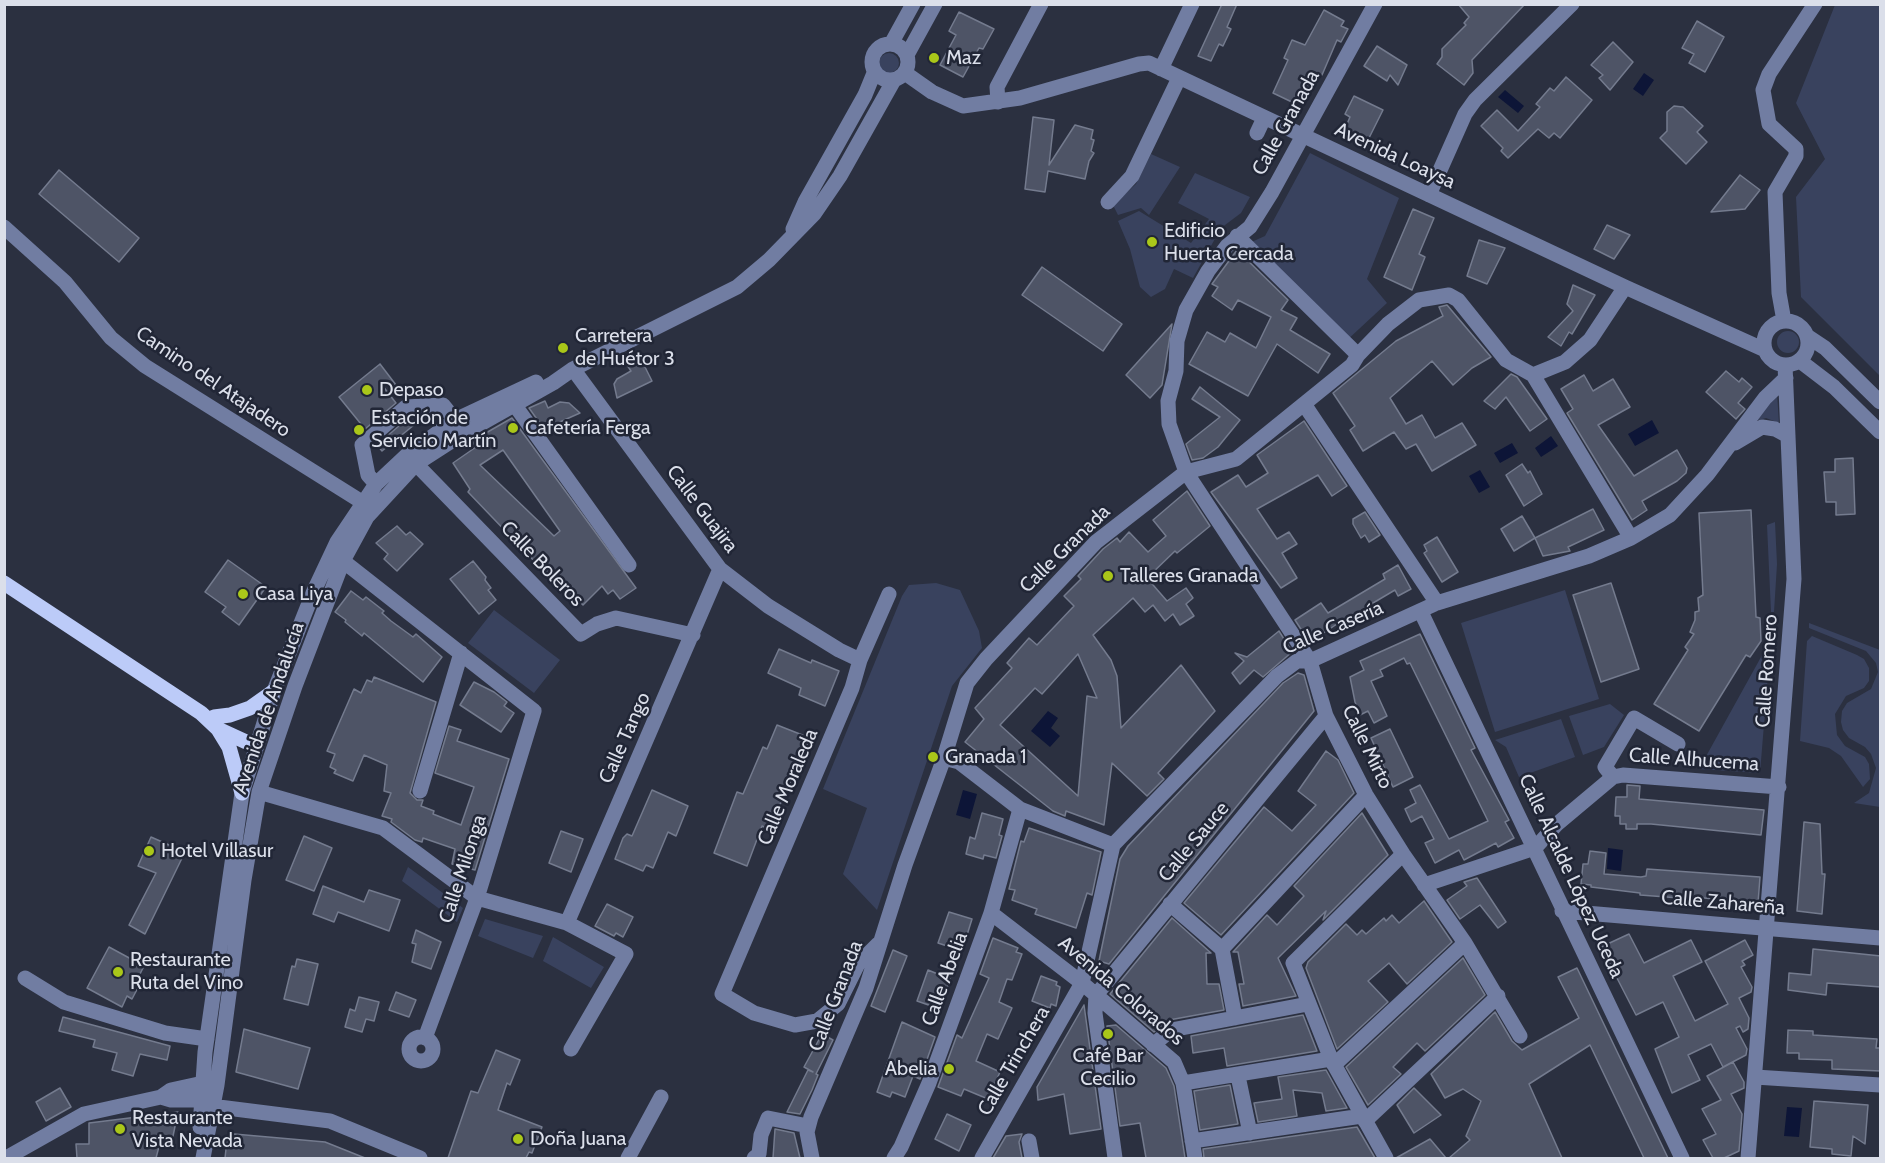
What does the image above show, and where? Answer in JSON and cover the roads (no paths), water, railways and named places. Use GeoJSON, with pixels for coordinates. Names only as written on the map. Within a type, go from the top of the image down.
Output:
{"type":"FeatureCollection","features":[{"type":"Feature","properties":{"kind":"main road"},"geometry":{"type":"LineString","coordinates":[[4,583],[211,720],[255,746]]}},
{"type":"Feature","properties":{"kind":"main road"},"geometry":{"type":"LineString","coordinates":[[211,720],[250,708],[274,691]]}},
{"type":"Feature","properties":{"kind":"main road"},"geometry":{"type":"LineString","coordinates":[[211,720],[229,747],[242,793]]}},
{"type":"Feature","properties":{"kind":"street"},"geometry":{"type":"LineString","coordinates":[[891,44],[913,4]]}},
{"type":"Feature","properties":{"kind":"street"},"geometry":{"type":"LineString","coordinates":[[907,56],[934,4]]}},
{"type":"Feature","properties":{"kind":"street"},"geometry":{"type":"LineString","coordinates":[[998,102],[998,87],[1041,4]]}},
{"type":"Feature","properties":{"kind":"street"},"geometry":{"type":"LineString","coordinates":[[1161,69],[1192,4]]}},
{"type":"Feature","properties":{"kind":"street","name":"Calle Granada"},"geometry":{"type":"LineString","coordinates":[[813,1157],[808,1126],[866,988],[879,943],[944,758],[967,683],[1096,542],[1186,472],[1169,424],[1168,401],[1176,370],[1177,340],[1186,310],[1208,271],[1237,236],[1251,226],[1305,137],[1375,4]]}},
{"type":"Feature","properties":{"kind":"street"},"geometry":{"type":"LineString","coordinates":[[1429,195],[1465,114],[1475,100],[1572,4]]}},
{"type":"Feature","properties":{"kind":"street"},"geometry":{"type":"LineString","coordinates":[[1784,321],[1779,293],[1775,192],[1796,156],[1796,149],[1769,124],[1762,90],[1769,74],[1815,4]]}},
{"type":"Feature","properties":{"kind":"street"},"geometry":{"type":"LineString","coordinates":[[790,235],[813,214],[840,176],[908,65],[907,56],[900,47],[891,44],[881,46],[874,53],[871,63],[874,73],[883,80],[899,77]]}},
{"type":"Feature","properties":{"kind":"street","name":"Avenida Loaysa"},"geometry":{"type":"LineString","coordinates":[[899,77],[963,106],[998,102],[1149,63],[1625,287],[1765,350]]}},
{"type":"Feature","properties":{"kind":"street"},"geometry":{"type":"LineString","coordinates":[[790,235],[805,202],[865,95],[874,73]]}},
{"type":"Feature","properties":{"kind":"street"},"geometry":{"type":"LineString","coordinates":[[1108,202],[1132,176],[1179,78]]}},
{"type":"Feature","properties":{"kind":"street"},"geometry":{"type":"LineString","coordinates":[[1257,134],[1264,118]]}},
{"type":"Feature","properties":{"kind":"street","name":"Camino del Atajadero"},"geometry":{"type":"LineString","coordinates":[[4,228],[65,282],[111,338],[145,366],[362,502]]}},
{"type":"Feature","properties":{"kind":"street","name":"Avenida de Andalucía"},"geometry":{"type":"LineString","coordinates":[[202,1158],[199,1141],[260,792],[273,748],[343,561],[367,517],[416,464],[573,369],[737,287],[769,260],[790,235]]}},
{"type":"Feature","properties":{"kind":"street"},"geometry":{"type":"LineString","coordinates":[[1237,236],[1358,355]]}},
{"type":"Feature","properties":{"kind":"street"},"geometry":{"type":"LineString","coordinates":[[1533,375],[1565,362],[1590,340],[1625,287]]}},
{"type":"Feature","properties":{"kind":"street"},"geometry":{"type":"LineString","coordinates":[[1186,472],[1236,459],[1352,365],[1358,355],[1388,324],[1419,300],[1449,295],[1458,300],[1506,360],[1533,375],[1631,538]]}},
{"type":"Feature","properties":{"kind":"street"},"geometry":{"type":"LineString","coordinates":[[1881,402],[1825,348],[1807,336],[1802,328],[1793,322],[1784,321],[1768,331],[1764,340],[1765,350],[1777,363],[1834,387],[1881,432]]}},
{"type":"Feature","properties":{"kind":"street"},"geometry":{"type":"LineString","coordinates":[[1790,368],[1806,354],[1807,336]]}},
{"type":"Feature","properties":{"kind":"street","name":"Calle Romero"},"geometry":{"type":"LineString","coordinates":[[1748,1158],[1794,579],[1788,436],[1790,368]]}},
{"type":"Feature","properties":{"kind":"street","name":"Calle Casería"},"geometry":{"type":"LineString","coordinates":[[1113,845],[1277,676],[1298,661],[1310,661],[1437,603],[1589,556],[1631,538],[1670,515],[1730,446],[1790,368]]}},
{"type":"Feature","properties":{"kind":"street","name":"Avenida de Andalucía"},"geometry":{"type":"LineString","coordinates":[[205,1104],[203,1083],[207,1039],[242,793],[274,691],[337,542],[376,484],[408,454],[455,420],[551,375],[573,369]]}},
{"type":"Feature","properties":{"kind":"street","name":"Calle Guajira"},"geometry":{"type":"LineString","coordinates":[[573,369],[720,568],[768,606],[839,650],[860,660]]}},
{"type":"Feature","properties":{"kind":"street"},"geometry":{"type":"LineString","coordinates":[[514,404],[629,565]]}},
{"type":"Feature","properties":{"kind":"street"},"geometry":{"type":"LineString","coordinates":[[1304,404],[1437,603]]}},
{"type":"Feature","properties":{"kind":"street"},"geometry":{"type":"LineString","coordinates":[[376,484],[368,475],[362,445],[406,407],[443,405],[455,420],[448,433],[422,452],[416,464]]}},
{"type":"Feature","properties":{"kind":"street","name":"Calle Casería"},"geometry":{"type":"LineString","coordinates":[[1730,446],[1762,427],[1775,429],[1788,436]]}},
{"type":"Feature","properties":{"kind":"street","name":"Calle Boleros"},"geometry":{"type":"LineString","coordinates":[[416,464],[581,634],[597,624],[616,618],[693,635]]}},
{"type":"Feature","properties":{"kind":"street","name":"Calle Mirto"},"geometry":{"type":"LineString","coordinates":[[1186,472],[1310,661],[1326,716],[1366,795],[1402,854],[1465,942],[1520,1036]]}},
{"type":"Feature","properties":{"kind":"street"},"geometry":{"type":"LineString","coordinates":[[337,542],[343,561],[461,653],[420,791]]}},
{"type":"Feature","properties":{"kind":"street","name":"Calle Tango"},"geometry":{"type":"LineString","coordinates":[[567,923],[720,568]]}},
{"type":"Feature","properties":{"kind":"street","name":"Calle Moraleda"},"geometry":{"type":"LineString","coordinates":[[879,943],[858,964],[838,1004],[817,1021],[795,1025],[764,1016],[722,994],[852,688],[860,660],[889,594]]}},
{"type":"Feature","properties":{"kind":"street"},"geometry":{"type":"LineString","coordinates":[[324,611],[310,625],[270,730],[255,746],[260,762],[256,779],[260,792],[383,828],[477,898],[567,923],[626,954],[571,1049]]}},
{"type":"Feature","properties":{"kind":"street","name":"Calle Alcalde López Uceda"},"geometry":{"type":"LineString","coordinates":[[1421,612],[1682,1158]]}},
{"type":"Feature","properties":{"kind":"street","name":"Calle Milonga"},"geometry":{"type":"LineString","coordinates":[[425,1038],[477,898],[534,711],[461,653]]}},
{"type":"Feature","properties":{"kind":"street","name":"Calle Sauce"},"geometry":{"type":"LineString","coordinates":[[1096,995],[1326,716]]}},
{"type":"Feature","properties":{"kind":"street"},"geometry":{"type":"LineString","coordinates":[[1613,777],[1605,767],[1634,718],[1678,744]]}},
{"type":"Feature","properties":{"kind":"street"},"geometry":{"type":"LineString","coordinates":[[944,758],[958,762],[1020,809],[1113,845],[1082,983]]}},
{"type":"Feature","properties":{"kind":"street","name":"Calle Alhucema"},"geometry":{"type":"LineString","coordinates":[[1424,885],[1535,848],[1557,824],[1613,777],[1623,775],[1779,787]]}},
{"type":"Feature","properties":{"kind":"street"},"geometry":{"type":"LineString","coordinates":[[1222,949],[1366,795]]}},
{"type":"Feature","properties":{"kind":"street","name":"Calle Abelia"},"geometry":{"type":"LineString","coordinates":[[894,1158],[929,1083],[991,913],[1020,809]]}},
{"type":"Feature","properties":{"kind":"street"},"geometry":{"type":"LineString","coordinates":[[1386,1158],[1333,1062],[1293,963],[1402,854]]}},
{"type":"Feature","properties":{"kind":"street"},"geometry":{"type":"LineString","coordinates":[[226,902],[242,893]]}},
{"type":"Feature","properties":{"kind":"street"},"geometry":{"type":"LineString","coordinates":[[1170,904],[1222,949],[1235,1018]]}},
{"type":"Feature","properties":{"kind":"street","name":"Calle Zahareña"},"geometry":{"type":"LineString","coordinates":[[1562,911],[1881,938]]}},
{"type":"Feature","properties":{"kind":"street","name":"Avenida Colorados"},"geometry":{"type":"LineString","coordinates":[[991,913],[1082,983],[1174,1062],[1183,1083],[1195,1158]]}},
{"type":"Feature","properties":{"kind":"street"},"geometry":{"type":"LineString","coordinates":[[1183,1083],[1333,1062],[1465,942]]}},
{"type":"Feature","properties":{"kind":"street"},"geometry":{"type":"LineString","coordinates":[[26,978],[64,1002],[165,1033],[207,1039]]}},
{"type":"Feature","properties":{"kind":"street","name":"Calle Trinchera"},"geometry":{"type":"LineString","coordinates":[[982,1158],[1082,983]]}},
{"type":"Feature","properties":{"kind":"street"},"geometry":{"type":"LineString","coordinates":[[1096,995],[1095,1013],[1115,1158]]}},
{"type":"Feature","properties":{"kind":"street"},"geometry":{"type":"LineString","coordinates":[[1192,1141],[1364,1118],[1498,996]]}},
{"type":"Feature","properties":{"kind":"street","name":"Avenida de Andalucía"},"geometry":{"type":"LineString","coordinates":[[205,1104],[209,1100],[217,1019],[212,1004]]}},
{"type":"Feature","properties":{"kind":"street"},"geometry":{"type":"LineString","coordinates":[[1153,1045],[1171,1030],[1308,1004]]}},
{"type":"Feature","properties":{"kind":"street"},"geometry":{"type":"LineString","coordinates":[[1238,1076],[1250,1133]]}},
{"type":"Feature","properties":{"kind":"street"},"geometry":{"type":"LineString","coordinates":[[1755,1077],[1881,1085]]}},
{"type":"Feature","properties":{"kind":"street"},"geometry":{"type":"LineString","coordinates":[[6,1158],[84,1114],[161,1097],[171,1090],[203,1083]]}},
{"type":"Feature","properties":{"kind":"street"},"geometry":{"type":"LineString","coordinates":[[161,1097],[330,1122],[420,1158]]}},
{"type":"Feature","properties":{"kind":"street"},"geometry":{"type":"LineString","coordinates":[[628,1158],[661,1097]]}},
{"type":"Feature","properties":{"kind":"street"},"geometry":{"type":"LineString","coordinates":[[208,1158],[216,1126],[221,1116],[233,1108]]}},
{"type":"Feature","properties":{"kind":"street"},"geometry":{"type":"LineString","coordinates":[[754,1158],[759,1154],[761,1136],[768,1118],[808,1126]]}},
{"type":"Feature","properties":{"kind":"street"},"geometry":{"type":"LineString","coordinates":[[1029,1141],[1032,1158]]}},
{"type":"Feature","properties":{"kind":"place","name":"Maz"},"geometry":{"type":"Point","coordinates":[934,58]}},
{"type":"Feature","properties":{"kind":"place","name":"Edificio Huerta Cercada"},"geometry":{"type":"Point","coordinates":[1152,242]}},
{"type":"Feature","properties":{"kind":"place","name":"Carretera de Huétor 3"},"geometry":{"type":"Point","coordinates":[563,348]}},
{"type":"Feature","properties":{"kind":"place","name":"Depaso"},"geometry":{"type":"Point","coordinates":[367,390]}},
{"type":"Feature","properties":{"kind":"place","name":"Cafetería Ferga"},"geometry":{"type":"Point","coordinates":[513,428]}},
{"type":"Feature","properties":{"kind":"place","name":"Estación de Servicio Martín"},"geometry":{"type":"Point","coordinates":[359,430]}},
{"type":"Feature","properties":{"kind":"place","name":"Talleres Granada"},"geometry":{"type":"Point","coordinates":[1108,576]}},
{"type":"Feature","properties":{"kind":"place","name":"Casa Liya"},"geometry":{"type":"Point","coordinates":[243,594]}},
{"type":"Feature","properties":{"kind":"place","name":"Granada 1"},"geometry":{"type":"Point","coordinates":[933,757]}},
{"type":"Feature","properties":{"kind":"place","name":"Hotel Villasur"},"geometry":{"type":"Point","coordinates":[149,851]}},
{"type":"Feature","properties":{"kind":"place","name":"Restaurante Ruta del Vino"},"geometry":{"type":"Point","coordinates":[118,972]}},
{"type":"Feature","properties":{"kind":"place","name":"Café Bar Cecilio"},"geometry":{"type":"Point","coordinates":[1108,1034]}},
{"type":"Feature","properties":{"kind":"place","name":"Abelia"},"geometry":{"type":"Point","coordinates":[949,1069]}},
{"type":"Feature","properties":{"kind":"place","name":"Restaurante Vista Nevada"},"geometry":{"type":"Point","coordinates":[120,1129]}},
{"type":"Feature","properties":{"kind":"place","name":"Doña Juana"},"geometry":{"type":"Point","coordinates":[518,1139]}}]}
